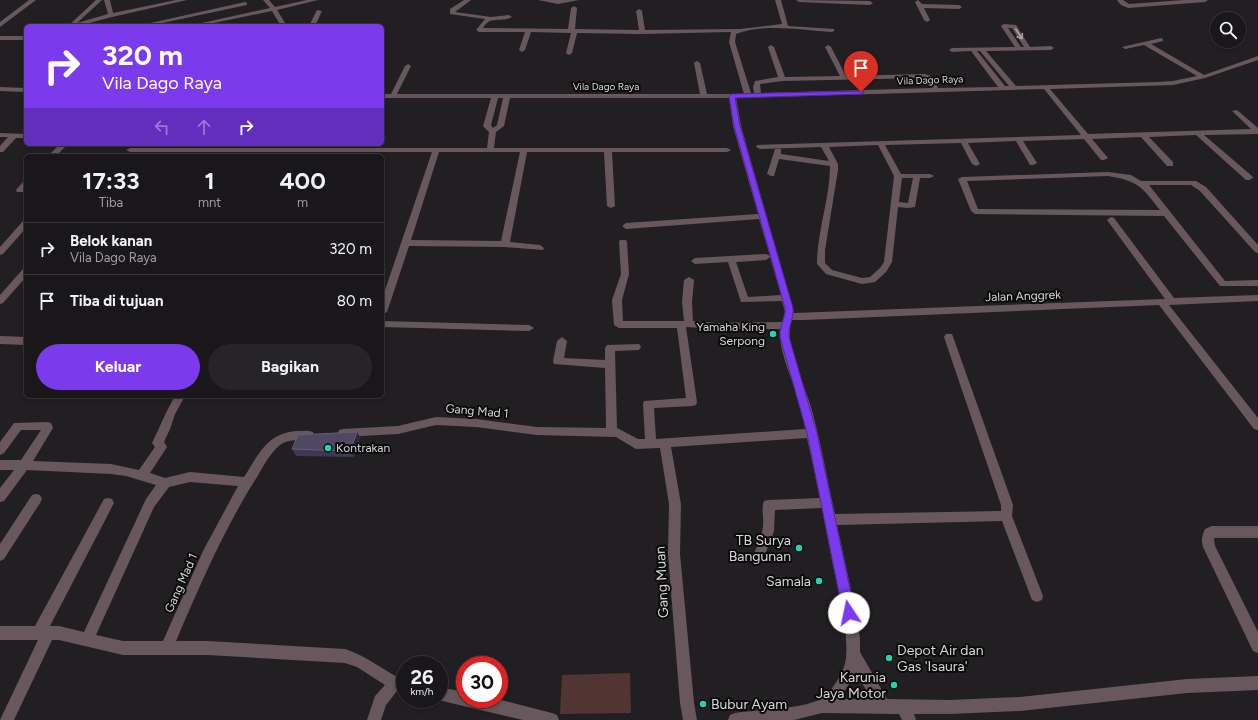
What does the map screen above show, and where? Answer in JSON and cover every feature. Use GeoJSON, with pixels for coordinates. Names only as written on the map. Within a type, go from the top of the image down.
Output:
{"type":"FeatureCollection","features":[{"type":"Feature","properties":{"kind":"street"},"geometry":{"type":"LineString","coordinates":[[0,25],[34,0]]}},
{"type":"Feature","properties":{"kind":"street"},"geometry":{"type":"LineString","coordinates":[[72,24],[99,0]]}},
{"type":"Feature","properties":{"kind":"street"},"geometry":{"type":"LineString","coordinates":[[107,0],[111,15]]}},
{"type":"Feature","properties":{"kind":"street"},"geometry":{"type":"LineString","coordinates":[[77,24],[111,15],[184,0]]}},
{"type":"Feature","properties":{"kind":"street"},"geometry":{"type":"LineString","coordinates":[[266,0],[274,9],[283,24]]}},
{"type":"Feature","properties":{"kind":"street"},"geometry":{"type":"LineString","coordinates":[[201,24],[274,9],[300,1],[315,0]]}},
{"type":"Feature","properties":{"kind":"street"},"geometry":{"type":"LineString","coordinates":[[468,0],[452,10],[452,12],[490,18],[509,17]]}},
{"type":"Feature","properties":{"kind":"street"},"geometry":{"type":"LineString","coordinates":[[541,0],[558,2],[576,0]]}},
{"type":"Feature","properties":{"kind":"street"},"geometry":{"type":"LineString","coordinates":[[778,0],[785,25],[781,28]]}},
{"type":"Feature","properties":{"kind":"street"},"geometry":{"type":"LineString","coordinates":[[799,0],[870,3]]}},
{"type":"Feature","properties":{"kind":"street"},"geometry":{"type":"LineString","coordinates":[[917,0],[927,20]]}},
{"type":"Feature","properties":{"kind":"street"},"geometry":{"type":"LineString","coordinates":[[1120,0],[1123,4],[1128,6],[1205,0]]}},
{"type":"Feature","properties":{"kind":"street"},"geometry":{"type":"LineString","coordinates":[[150,24],[245,4]]}},
{"type":"Feature","properties":{"kind":"street"},"geometry":{"type":"LineString","coordinates":[[920,6],[959,7]]}},
{"type":"Feature","properties":{"kind":"street"},"geometry":{"type":"LineString","coordinates":[[569,53],[573,31],[574,8]]}},
{"type":"Feature","properties":{"kind":"street"},"geometry":{"type":"LineString","coordinates":[[313,24],[319,11]]}},
{"type":"Feature","properties":{"kind":"street"},"geometry":{"type":"LineString","coordinates":[[639,11],[642,32]]}},
{"type":"Feature","properties":{"kind":"street"},"geometry":{"type":"LineString","coordinates":[[490,18],[481,24],[479,30],[642,32],[781,28],[832,30]]}},
{"type":"Feature","properties":{"kind":"street"},"geometry":{"type":"LineString","coordinates":[[1019,49],[1004,26],[1014,26],[1029,49]]}},
{"type":"Feature","properties":{"kind":"street"},"geometry":{"type":"LineString","coordinates":[[738,30],[733,33],[732,42],[748,95]]}},
{"type":"Feature","properties":{"kind":"street"},"geometry":{"type":"LineString","coordinates":[[522,50],[528,31]]}},
{"type":"Feature","properties":{"kind":"street"},"geometry":{"type":"LineString","coordinates":[[0,38],[24,38]]}},
{"type":"Feature","properties":{"kind":"street"},"geometry":{"type":"LineString","coordinates":[[1125,47],[1161,40]]}},
{"type":"Feature","properties":{"kind":"street"},"geometry":{"type":"LineString","coordinates":[[1145,43],[1203,77]]}},
{"type":"Feature","properties":{"kind":"street"},"geometry":{"type":"LineString","coordinates":[[771,47],[782,79]]}},
{"type":"Feature","properties":{"kind":"street"},"geometry":{"type":"LineString","coordinates":[[828,47],[844,78]]}},
{"type":"Feature","properties":{"kind":"street"},"geometry":{"type":"LineString","coordinates":[[952,50],[1051,48]]}},
{"type":"Feature","properties":{"kind":"street"},"geometry":{"type":"LineString","coordinates":[[973,50],[1003,88]]}},
{"type":"Feature","properties":{"kind":"street"},"geometry":{"type":"LineString","coordinates":[[982,50],[1014,88]]}},
{"type":"Feature","properties":{"kind":"street","name":"Vila Dago Raya"},"geometry":{"type":"LineString","coordinates":[[384,96],[732,96],[1173,84],[1203,77],[1258,58]]}},
{"type":"Feature","properties":{"kind":"street"},"geometry":{"type":"LineString","coordinates":[[697,63],[704,96]]}},
{"type":"Feature","properties":{"kind":"street"},"geometry":{"type":"LineString","coordinates":[[393,96],[408,66]]}},
{"type":"Feature","properties":{"kind":"street"},"geometry":{"type":"LineString","coordinates":[[758,95],[756,87],[757,82],[782,79],[925,76],[929,77],[936,90]]}},
{"type":"Feature","properties":{"kind":"street"},"geometry":{"type":"LineString","coordinates":[[1046,88],[1104,158]]}},
{"type":"Feature","properties":{"kind":"street"},"geometry":{"type":"LineString","coordinates":[[0,89],[24,90]]}},
{"type":"Feature","properties":{"kind":"street"},"geometry":{"type":"LineString","coordinates":[[493,131],[487,126],[495,95]]}},
{"type":"Feature","properties":{"kind":"street"},"geometry":{"type":"LineString","coordinates":[[490,150],[493,131],[500,126],[508,95]]}},
{"type":"Feature","properties":{"kind":"street"},"geometry":{"type":"LineString","coordinates":[[732,96],[737,126],[761,216],[790,312],[786,321],[788,351],[812,433],[849,613],[853,653],[851,666],[846,679],[835,696],[822,706]]}},
{"type":"Feature","properties":{"kind":"street"},"geometry":{"type":"LineString","coordinates":[[1235,111],[1258,131]]}},
{"type":"Feature","properties":{"kind":"street"},"geometry":{"type":"LineString","coordinates":[[760,147],[1258,131]]}},
{"type":"Feature","properties":{"kind":"street"},"geometry":{"type":"LineString","coordinates":[[1198,133],[1249,178]]}},
{"type":"Feature","properties":{"kind":"street"},"geometry":{"type":"LineString","coordinates":[[0,135],[24,136]]}},
{"type":"Feature","properties":{"kind":"street"},"geometry":{"type":"LineString","coordinates":[[0,150],[15,135]]}},
{"type":"Feature","properties":{"kind":"street"},"geometry":{"type":"LineString","coordinates":[[1143,135],[1170,164]]}},
{"type":"Feature","properties":{"kind":"street"},"geometry":{"type":"LineString","coordinates":[[1018,139],[1033,163]]}},
{"type":"Feature","properties":{"kind":"street"},"geometry":{"type":"LineString","coordinates":[[963,140],[976,164]]}},
{"type":"Feature","properties":{"kind":"street"},"geometry":{"type":"LineString","coordinates":[[824,145],[834,164],[833,182],[821,250],[821,264],[829,272],[862,281],[872,280],[883,270],[888,262],[898,176],[880,143]]}},
{"type":"Feature","properties":{"kind":"street"},"geometry":{"type":"LineString","coordinates":[[54,154],[62,146]]}},
{"type":"Feature","properties":{"kind":"street"},"geometry":{"type":"LineString","coordinates":[[771,174],[779,146]]}},
{"type":"Feature","properties":{"kind":"street"},"geometry":{"type":"LineString","coordinates":[[132,147],[262,153],[347,153],[436,150],[727,150]]}},
{"type":"Feature","properties":{"kind":"street"},"geometry":{"type":"LineString","coordinates":[[608,149],[611,206]]}},
{"type":"Feature","properties":{"kind":"street"},"geometry":{"type":"LineString","coordinates":[[384,306],[436,150]]}},
{"type":"Feature","properties":{"kind":"street"},"geometry":{"type":"LineString","coordinates":[[505,244],[524,150]]}},
{"type":"Feature","properties":{"kind":"street"},"geometry":{"type":"LineString","coordinates":[[776,156],[834,164]]}},
{"type":"Feature","properties":{"kind":"street"},"geometry":{"type":"LineString","coordinates":[[1166,213],[975,211],[962,179],[1117,174],[1128,177],[1145,186],[1223,284],[1258,283]]}},
{"type":"Feature","properties":{"kind":"street"},"geometry":{"type":"LineString","coordinates":[[898,176],[930,176]]}},
{"type":"Feature","properties":{"kind":"street"},"geometry":{"type":"LineString","coordinates":[[894,204],[908,206],[912,205],[917,176]]}},
{"type":"Feature","properties":{"kind":"street"},"geometry":{"type":"LineString","coordinates":[[1140,183],[1193,183],[1203,188],[1258,250]]}},
{"type":"Feature","properties":{"kind":"street"},"geometry":{"type":"LineString","coordinates":[[626,226],[761,216]]}},
{"type":"Feature","properties":{"kind":"street"},"geometry":{"type":"LineString","coordinates":[[1111,220],[1167,303],[1258,426]]}},
{"type":"Feature","properties":{"kind":"street"},"geometry":{"type":"LineString","coordinates":[[0,252],[24,225]]}},
{"type":"Feature","properties":{"kind":"street","name":"Jalan Anggrek"},"geometry":{"type":"LineString","coordinates":[[624,242],[625,274],[617,300],[619,325],[685,324],[716,326],[786,321],[805,317],[1258,298]]}},
{"type":"Feature","properties":{"kind":"street"},"geometry":{"type":"LineString","coordinates":[[406,243],[505,244],[540,248]]}},
{"type":"Feature","properties":{"kind":"street"},"geometry":{"type":"LineString","coordinates":[[695,261],[766,257]]}},
{"type":"Feature","properties":{"kind":"street"},"geometry":{"type":"LineString","coordinates":[[731,258],[744,300],[786,298]]}},
{"type":"Feature","properties":{"kind":"street"},"geometry":{"type":"LineString","coordinates":[[0,301],[24,273]]}},
{"type":"Feature","properties":{"kind":"street"},"geometry":{"type":"LineString","coordinates":[[650,444],[648,404],[692,402],[685,324],[689,280]]}},
{"type":"Feature","properties":{"kind":"street"},"geometry":{"type":"LineString","coordinates":[[384,324],[529,328]]}},
{"type":"Feature","properties":{"kind":"street"},"geometry":{"type":"LineString","coordinates":[[949,337],[1007,505],[1006,516],[1037,596]]}},
{"type":"Feature","properties":{"kind":"street"},"geometry":{"type":"LineString","coordinates":[[0,340],[24,341]]}},
{"type":"Feature","properties":{"kind":"street"},"geometry":{"type":"LineString","coordinates":[[562,341],[558,361],[610,364]]}},
{"type":"Feature","properties":{"kind":"street"},"geometry":{"type":"LineString","coordinates":[[612,433],[610,348],[636,347]]}},
{"type":"Feature","properties":{"kind":"street"},"geometry":{"type":"LineString","coordinates":[[142,476],[161,447],[158,443],[165,429],[170,413],[179,398]]}},
{"type":"Feature","properties":{"kind":"street","name":"Gang Mad 1"},"geometry":{"type":"LineString","coordinates":[[167,647],[219,531],[247,482],[276,441],[286,437],[398,430],[436,421],[476,423],[537,431],[618,433],[636,444],[812,433]]}},
{"type":"Feature","properties":{"kind":"street"},"geometry":{"type":"LineString","coordinates":[[0,450],[18,426],[47,426],[48,428],[24,465],[0,497]]}},
{"type":"Feature","properties":{"kind":"street","name":"Gang Muan"},"geometry":{"type":"LineString","coordinates":[[665,443],[675,504],[674,554],[687,703],[690,720]]}},
{"type":"Feature","properties":{"kind":"street"},"geometry":{"type":"LineString","coordinates":[[0,465],[111,469],[126,471],[165,483],[190,477],[247,482]]}},
{"type":"Feature","properties":{"kind":"street"},"geometry":{"type":"LineString","coordinates":[[87,640],[150,504],[165,483]]}},
{"type":"Feature","properties":{"kind":"street"},"geometry":{"type":"LineString","coordinates":[[0,555],[36,499]]}},
{"type":"Feature","properties":{"kind":"street"},"geometry":{"type":"LineString","coordinates":[[7,720],[44,633],[108,503]]}},
{"type":"Feature","properties":{"kind":"street"},"geometry":{"type":"LineString","coordinates":[[759,556],[768,533],[770,521],[768,505],[827,503]]}},
{"type":"Feature","properties":{"kind":"street"},"geometry":{"type":"LineString","coordinates":[[830,520],[1006,516]]}},
{"type":"Feature","properties":{"kind":"street"},"geometry":{"type":"LineString","coordinates":[[1258,532],[1212,532],[1209,533],[1208,539],[1209,547],[1258,646]]}},
{"type":"Feature","properties":{"kind":"street"},"geometry":{"type":"LineString","coordinates":[[0,634],[44,633],[71,635],[123,648],[167,647],[345,656],[365,663],[396,682]]}},
{"type":"Feature","properties":{"kind":"street"},"geometry":{"type":"LineString","coordinates":[[853,653],[883,707]]}},
{"type":"Feature","properties":{"kind":"street"},"geometry":{"type":"LineString","coordinates":[[734,720],[800,712],[822,706],[883,707],[906,713],[950,707],[1020,704],[1187,686],[1258,683]]}},
{"type":"Feature","properties":{"kind":"street"},"geometry":{"type":"LineString","coordinates":[[374,720],[380,701],[396,688]]}},
{"type":"Feature","properties":{"kind":"street"},"geometry":{"type":"LineString","coordinates":[[494,708],[516,715],[552,720]]}},
{"type":"Feature","properties":{"kind":"shaded area"},"geometry":{"type":"Polygon","coordinates":[[[630,673],[631,713],[560,714],[562,675],[630,673]]]}},
{"type":"Feature","properties":{"kind":"building","name":"Kontrakan"},"geometry":{"type":"Polygon","coordinates":[[[357,432],[350,451],[292,449],[298,435],[357,432]]]}},
{"type":"Feature","properties":{"kind":"place","name":"Yamaha King Serpong"},"geometry":{"type":"Point","coordinates":[773,334]}},
{"type":"Feature","properties":{"kind":"place","name":"Kontrakan"},"geometry":{"type":"Point","coordinates":[328,448]}},
{"type":"Feature","properties":{"kind":"place","name":"TB Surya Bangunan"},"geometry":{"type":"Point","coordinates":[799,548]}},
{"type":"Feature","properties":{"kind":"place","name":"Samala"},"geometry":{"type":"Point","coordinates":[819,581]}},
{"type":"Feature","properties":{"kind":"place","name":"Depot Air dan Gas 'Isaura'"},"geometry":{"type":"Point","coordinates":[889,658]}},
{"type":"Feature","properties":{"kind":"place","name":"Karunia Jaya Motor"},"geometry":{"type":"Point","coordinates":[894,685]}},
{"type":"Feature","properties":{"kind":"place","name":"Bubur Ayam"},"geometry":{"type":"Point","coordinates":[703,704]}},
{"type":"Feature","properties":{"kind":"route"},"geometry":{"type":"LineString","coordinates":[[849,613],[812,433],[803,398],[791,363],[785,337],[784,327],[790,312],[759,208],[737,126],[732,96],[861,92]]}}]}
